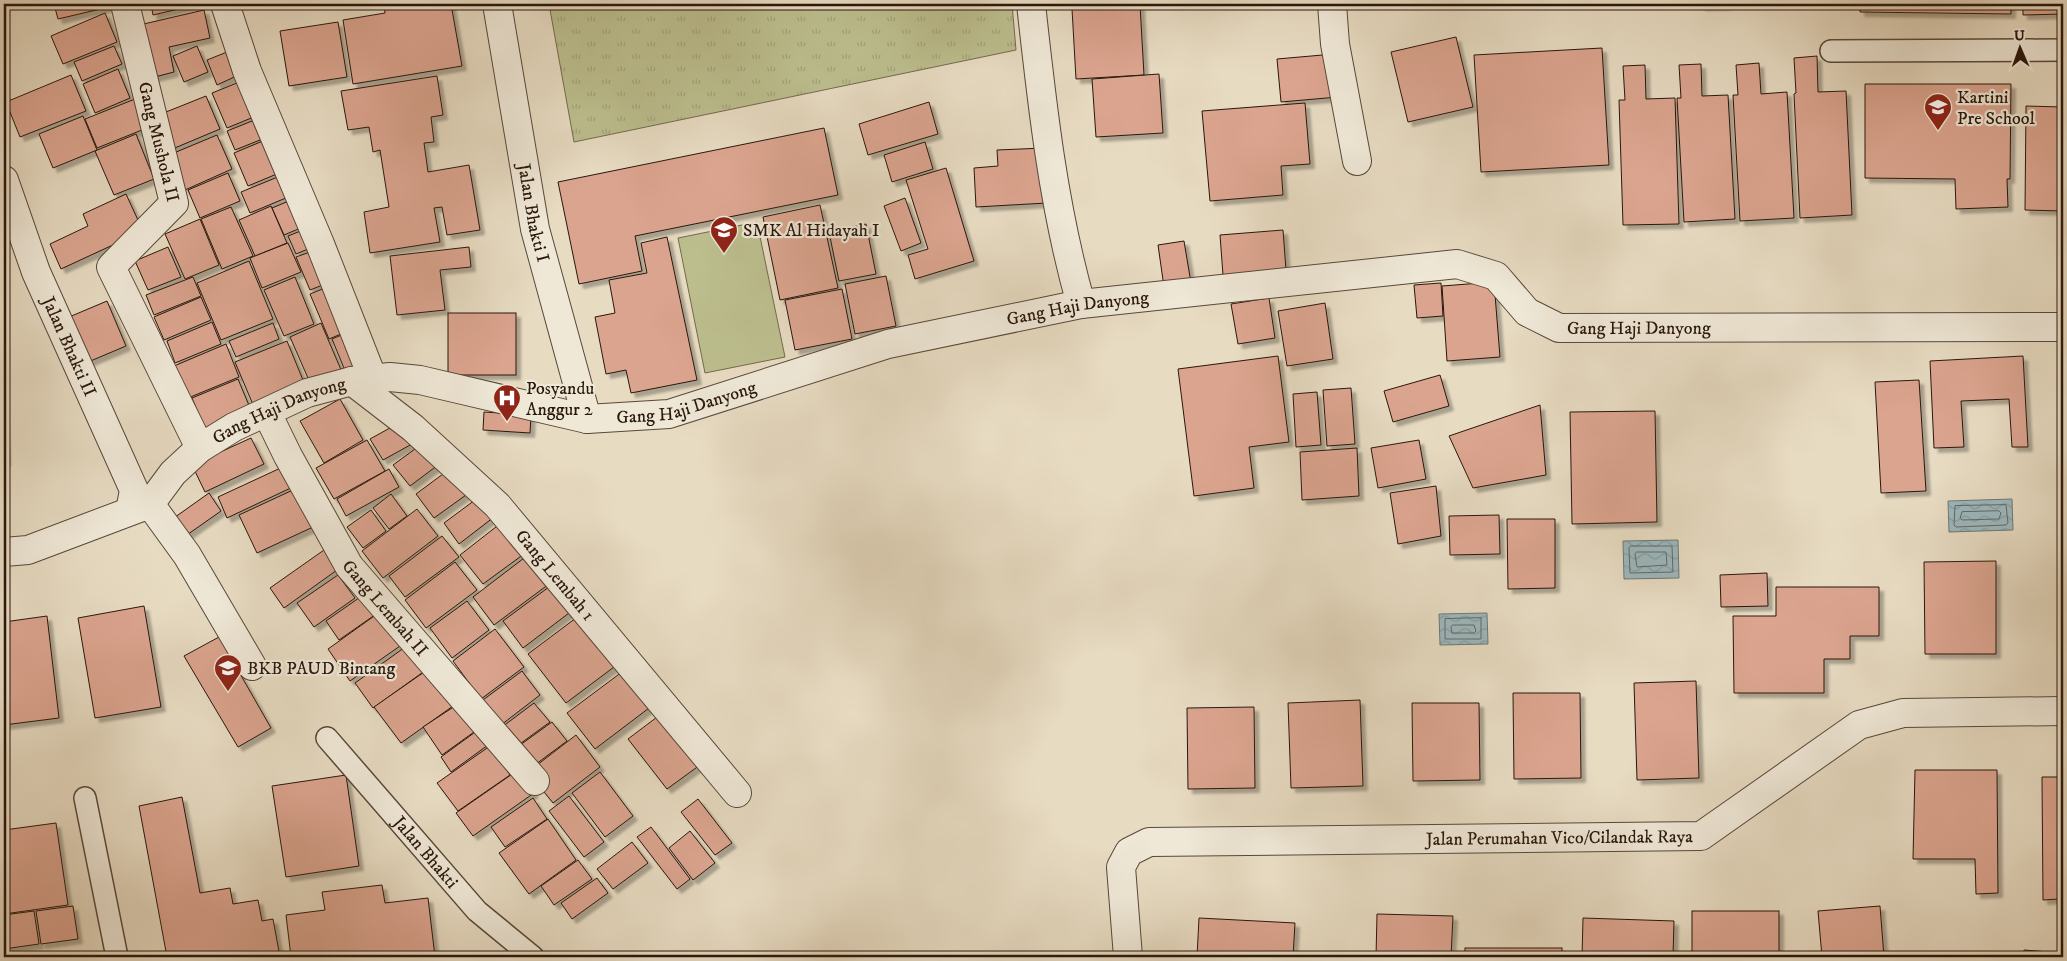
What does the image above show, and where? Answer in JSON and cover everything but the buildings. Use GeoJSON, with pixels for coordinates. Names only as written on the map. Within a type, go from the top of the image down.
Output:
{"type":"FeatureCollection","features":[{"type":"Feature","properties":{"kind":"street","name":"Gang Mushola II"},"geometry":{"type":"LineString","coordinates":[[125,4],[174,203],[111,267],[200,448]]}},
{"type":"Feature","properties":{"kind":"street"},"geometry":{"type":"LineString","coordinates":[[225,4],[248,71],[320,244],[362,380]]}},
{"type":"Feature","properties":{"kind":"street","name":"Jalan Bhakti I"},"geometry":{"type":"LineString","coordinates":[[497,4],[535,229],[587,419]]}},
{"type":"Feature","properties":{"kind":"street"},"geometry":{"type":"LineString","coordinates":[[1031,4],[1045,131],[1072,274],[1081,304]]}},
{"type":"Feature","properties":{"kind":"street"},"geometry":{"type":"LineString","coordinates":[[1332,4],[1335,44],[1357,160]]}},
{"type":"Feature","properties":{"kind":"street","name":"Jalan Bhakti II"},"geometry":{"type":"LineString","coordinates":[[4,180],[36,272],[134,490],[140,508]]}},
{"type":"Feature","properties":{"kind":"street","name":"Gang Haji Danyong"},"geometry":{"type":"LineString","coordinates":[[140,508],[200,448],[234,427],[307,393],[362,380],[390,378],[420,380],[587,419],[669,414],[888,344],[1081,304],[1457,264],[1496,276],[1527,312],[1559,328],[2063,327]]}},
{"type":"Feature","properties":{"kind":"street","name":"Gang Lembah 1"},"geometry":{"type":"LineString","coordinates":[[362,380],[497,505],[737,793]]}},
{"type":"Feature","properties":{"kind":"street","name":"Gang Lembah II"},"geometry":{"type":"LineString","coordinates":[[267,413],[288,456],[349,566],[535,781]]}},
{"type":"Feature","properties":{"kind":"street"},"geometry":{"type":"LineString","coordinates":[[4,552],[28,550],[140,508],[187,555],[252,666]]}},
{"type":"Feature","properties":{"kind":"street","name":"Jalan Perumahan Vico/Cilandak Raya"},"geometry":{"type":"LineString","coordinates":[[1128,957],[1121,867],[1129,852],[1149,842],[1701,836],[1859,725],[1903,714],[2063,711]]}},
{"type":"Feature","properties":{"kind":"lane"},"geometry":{"type":"LineString","coordinates":[[1831,51],[2063,50]]}},
{"type":"Feature","properties":{"kind":"lane","name":"Jalan Bhakti"},"geometry":{"type":"LineString","coordinates":[[327,738],[476,911],[533,957]]}},
{"type":"Feature","properties":{"kind":"lane"},"geometry":{"type":"LineString","coordinates":[[85,798],[117,957]]}},
{"type":"Feature","properties":{"kind":"green space"},"geometry":{"type":"Polygon","coordinates":[[[549,4],[1012,4],[1016,50],[574,142],[549,4]]]}},
{"type":"Feature","properties":{"kind":"green space"},"geometry":{"type":"Polygon","coordinates":[[[757,222],[785,357],[705,373],[678,238],[757,222]]]}},
{"type":"Feature","properties":{"kind":"water"},"geometry":{"type":"Polygon","coordinates":[[[2012,499],[2013,530],[1949,532],[1948,501],[2012,499]]]}},
{"type":"Feature","properties":{"kind":"water"},"geometry":{"type":"Polygon","coordinates":[[[1678,540],[1679,578],[1624,579],[1623,541],[1678,540]]]}},
{"type":"Feature","properties":{"kind":"water"},"geometry":{"type":"Polygon","coordinates":[[[1487,613],[1488,644],[1440,645],[1439,614],[1487,613]]]}},
{"type":"Feature","properties":{"kind":"place","name":"Kartini Pre School"},"geometry":{"type":"Point","coordinates":[1938,131]}},
{"type":"Feature","properties":{"kind":"place","name":"SMK Al Hidayah I"},"geometry":{"type":"Point","coordinates":[724,254]}},
{"type":"Feature","properties":{"kind":"place","name":"Posyandu Anggur 2"},"geometry":{"type":"Point","coordinates":[507,422]}},
{"type":"Feature","properties":{"kind":"place","name":"BKB PAUD Bintang"},"geometry":{"type":"Point","coordinates":[228,692]}}]}
